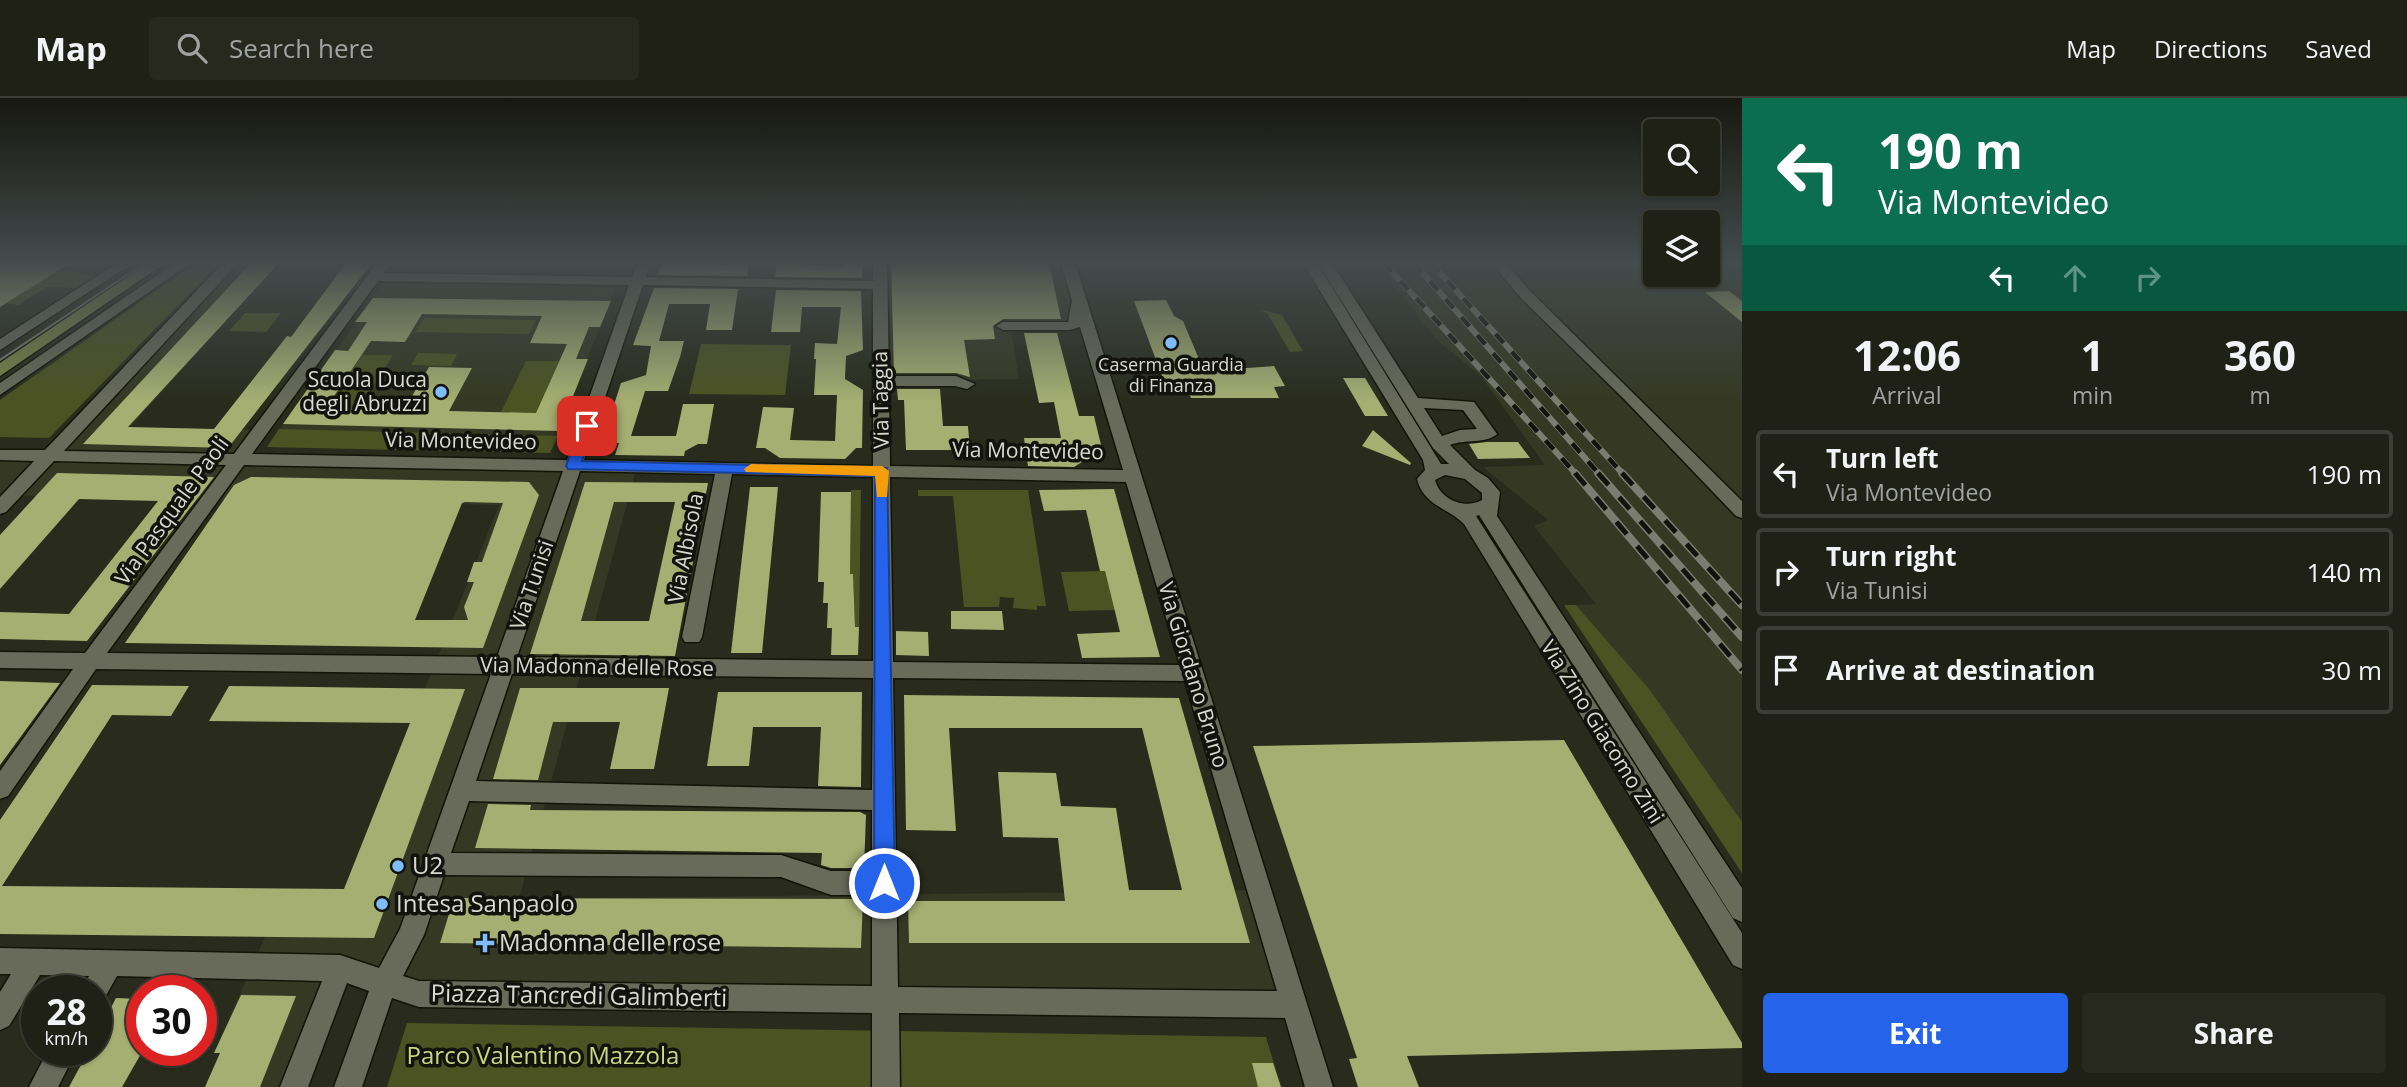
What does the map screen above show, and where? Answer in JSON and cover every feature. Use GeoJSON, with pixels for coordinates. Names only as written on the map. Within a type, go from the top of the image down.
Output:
{"type":"FeatureCollection","features":[{"type":"Feature","properties":{"kind":"main road"},"geometry":{"type":"LineString","coordinates":[[0,371],[90,309]]}},
{"type":"Feature","properties":{"kind":"street"},"geometry":{"type":"LineString","coordinates":[[0,346],[56,309]]}},
{"type":"Feature","properties":{"kind":"street"},"geometry":{"type":"LineString","coordinates":[[0,390],[117,309]]}},
{"type":"Feature","properties":{"kind":"street"},"geometry":{"type":"LineString","coordinates":[[0,508],[187,309]]}},
{"type":"Feature","properties":{"kind":"street","name":"Via Pasquale Paoli"},"geometry":{"type":"LineString","coordinates":[[0,789],[90,661],[350,309]]}},
{"type":"Feature","properties":{"kind":"street","name":"Via Tunisi"},"geometry":{"type":"LineString","coordinates":[[385,982],[411,935],[628,309]]}},
{"type":"Feature","properties":{"kind":"street","name":"Via Taggia"},"geometry":{"type":"LineString","coordinates":[[880,309],[886,999]]}},
{"type":"Feature","properties":{"kind":"street"},"geometry":{"type":"LineString","coordinates":[[1075,309],[1076,324],[1070,326],[1003,328],[1070,328],[1094,346]]}},
{"type":"Feature","properties":{"kind":"street","name":"Via Giordano Bruno"},"geometry":{"type":"LineString","coordinates":[[1083,309],[1131,476],[1319,1087]]}},
{"type":"Feature","properties":{"kind":"street"},"geometry":{"type":"LineString","coordinates":[[1338,309],[1431,460],[1434,471]]}},
{"type":"Feature","properties":{"kind":"street"},"geometry":{"type":"LineString","coordinates":[[1354,309],[1439,444],[1468,473]]}},
{"type":"Feature","properties":{"kind":"street"},"geometry":{"type":"LineString","coordinates":[[1541,309],[1641,407],[1742,512]]}},
{"type":"Feature","properties":{"kind":"street"},"geometry":{"type":"LineString","coordinates":[[881,381],[956,381],[967,384]]}},
{"type":"Feature","properties":{"kind":"street"},"geometry":{"type":"LineString","coordinates":[[1414,403],[1468,405],[1489,434],[1460,435],[1439,444]]}},
{"type":"Feature","properties":{"kind":"street","name":"Via Montevideo"},"geometry":{"type":"LineString","coordinates":[[0,455],[1131,476]]}},
{"type":"Feature","properties":{"kind":"street","name":"Via Albisola"},"geometry":{"type":"LineString","coordinates":[[692,636],[725,468]]}},
{"type":"Feature","properties":{"kind":"street"},"geometry":{"type":"LineString","coordinates":[[1468,473],[1449,469],[1434,471],[1426,479],[1429,490],[1441,501],[1459,509],[1474,510],[1489,506]]}},
{"type":"Feature","properties":{"kind":"street","name":"Via Zino Giacomo Zini"},"geometry":{"type":"LineString","coordinates":[[1468,473],[1489,488],[1492,498],[1488,516],[1742,910]]}},
{"type":"Feature","properties":{"kind":"street","name":"Via Zino Giacomo Zini"},"geometry":{"type":"LineString","coordinates":[[1459,509],[1470,520],[1742,956]]}},
{"type":"Feature","properties":{"kind":"street","name":"Via Madonna delle Rose"},"geometry":{"type":"LineString","coordinates":[[0,660],[1193,673]]}},
{"type":"Feature","properties":{"kind":"street"},"geometry":{"type":"LineString","coordinates":[[461,791],[884,800]]}},
{"type":"Feature","properties":{"kind":"street"},"geometry":{"type":"LineString","coordinates":[[435,864],[781,866],[831,883],[884,883]]}},
{"type":"Feature","properties":{"kind":"street","name":"Piazza Tancredi Galimberti"},"geometry":{"type":"LineString","coordinates":[[0,961],[340,968],[419,994],[1294,1004]]}},
{"type":"Feature","properties":{"kind":"street"},"geometry":{"type":"LineString","coordinates":[[0,1017],[33,962]]}},
{"type":"Feature","properties":{"kind":"street"},"geometry":{"type":"LineString","coordinates":[[104,975],[110,964]]}},
{"type":"Feature","properties":{"kind":"street"},"geometry":{"type":"LineString","coordinates":[[293,1087],[340,968]]}},
{"type":"Feature","properties":{"kind":"street"},"geometry":{"type":"LineString","coordinates":[[348,1087],[385,982]]}},
{"type":"Feature","properties":{"kind":"street"},"geometry":{"type":"LineString","coordinates":[[886,999],[886,1087]]}},
{"type":"Feature","properties":{"kind":"street"},"geometry":{"type":"LineString","coordinates":[[43,1087],[54,1066]]}},
{"type":"Feature","properties":{"kind":"shaded area"},"geometry":{"type":"Polygon","coordinates":[[[187,309],[236,309],[130,427],[260,430],[239,459],[637,467],[519,899],[1259,890],[1294,1005],[385,982],[333,985],[294,1087],[205,1087],[214,1066],[217,1066],[220,1053],[217,1053],[217,1046],[286,889],[344,889],[499,505],[0,495],[0,455],[49,456],[187,309]]]}},
{"type":"Feature","properties":{"kind":"shaded area","name":"Scuola Duca degli Abruzzi"},"geometry":{"type":"Polygon","coordinates":[[[365,309],[607,309],[550,453],[267,447],[365,309]]]}},
{"type":"Feature","properties":{"kind":"shaded area"},"geometry":{"type":"Polygon","coordinates":[[[889,309],[1078,309],[1084,330],[1011,329],[1019,379],[888,381],[889,309]]]}},
{"type":"Feature","properties":{"kind":"shaded area"},"geometry":{"type":"Polygon","coordinates":[[[1413,309],[1742,309],[1742,822],[1650,690],[1576,605],[1596,604],[1534,526],[1548,520],[1483,467],[1545,465],[1480,375],[1437,340],[1413,309]]]}},
{"type":"Feature","properties":{"kind":"green space"},"geometry":{"type":"Polygon","coordinates":[[[130,309],[174,309],[49,438],[0,437],[0,400],[130,309]]]}},
{"type":"Feature","properties":{"kind":"green space"},"geometry":{"type":"Polygon","coordinates":[[[1257,309],[1282,315],[1303,351],[1290,352],[1267,313],[1257,309]]]}},
{"type":"Feature","properties":{"kind":"green space"},"geometry":{"type":"Polygon","coordinates":[[[245,313],[281,313],[266,332],[229,331],[245,313]]]}},
{"type":"Feature","properties":{"kind":"green space"},"geometry":{"type":"Polygon","coordinates":[[[424,318],[536,320],[529,334],[415,332],[424,318]]]}},
{"type":"Feature","properties":{"kind":"green space"},"geometry":{"type":"Polygon","coordinates":[[[701,344],[791,345],[785,395],[689,394],[701,344]]]}},
{"type":"Feature","properties":{"kind":"green space"},"geometry":{"type":"Polygon","coordinates":[[[418,353],[457,354],[451,366],[411,365],[418,353]]]}},
{"type":"Feature","properties":{"kind":"green space"},"geometry":{"type":"Polygon","coordinates":[[[362,355],[393,355],[359,409],[326,408],[362,355]]]}},
{"type":"Feature","properties":{"kind":"green space"},"geometry":{"type":"Polygon","coordinates":[[[526,361],[559,361],[536,413],[501,412],[526,361]]]}},
{"type":"Feature","properties":{"kind":"green space"},"geometry":{"type":"Polygon","coordinates":[[[279,429],[558,436],[550,453],[267,447],[279,429]]]}},
{"type":"Feature","properties":{"kind":"green space"},"geometry":{"type":"Polygon","coordinates":[[[851,490],[861,490],[859,627],[855,627],[853,575],[850,574],[851,490]]]}},
{"type":"Feature","properties":{"kind":"green space"},"geometry":{"type":"Polygon","coordinates":[[[918,490],[1028,490],[1046,606],[1037,606],[1037,610],[1013,608],[1014,598],[1000,597],[999,607],[964,607],[953,496],[918,496],[918,490]]]}},
{"type":"Feature","properties":{"kind":"green space"},"geometry":{"type":"Polygon","coordinates":[[[1105,571],[1115,610],[1069,611],[1061,572],[1105,571]]]}},
{"type":"Feature","properties":{"kind":"green space"},"geometry":{"type":"Polygon","coordinates":[[[1564,605],[1576,605],[1650,690],[1742,822],[1742,873],[1564,605]]]}},
{"type":"Feature","properties":{"kind":"green space","name":"Parco Valentino Mazzola"},"geometry":{"type":"Polygon","coordinates":[[[407,1023],[1266,1037],[1281,1087],[387,1087],[407,1023]]]}},
{"type":"Feature","properties":{"kind":"building"},"geometry":{"type":"Polygon","coordinates":[[[208,309],[237,309],[128,427],[214,429],[287,336],[291,337],[312,309],[336,309],[228,448],[83,444],[208,309]]]}},
{"type":"Feature","properties":{"kind":"building"},"geometry":{"type":"Polygon","coordinates":[[[365,309],[608,309],[600,327],[589,327],[576,359],[588,359],[559,431],[283,424],[335,350],[348,351],[367,322],[355,322],[365,309]],[[422,314],[405,342],[371,341],[326,408],[404,410],[429,367],[472,368],[449,411],[536,413],[567,344],[530,343],[542,316],[422,314]]]}},
{"type":"Feature","properties":{"kind":"building"},"geometry":{"type":"Polygon","coordinates":[[[646,309],[668,309],[659,341],[684,341],[668,391],[645,391],[631,436],[676,436],[683,404],[714,404],[707,444],[698,444],[685,451],[684,456],[615,455],[619,443],[602,442],[621,383],[646,375],[651,346],[633,345],[646,309]]]}},
{"type":"Feature","properties":{"kind":"building"},"geometry":{"type":"Polygon","coordinates":[[[709,309],[735,309],[732,330],[706,330],[709,309]]]}},
{"type":"Feature","properties":{"kind":"building"},"geometry":{"type":"Polygon","coordinates":[[[774,309],[802,309],[800,332],[771,332],[774,309]]]}},
{"type":"Feature","properties":{"kind":"building"},"geometry":{"type":"Polygon","coordinates":[[[841,309],[862,309],[863,350],[846,356],[845,379],[863,390],[862,448],[856,448],[845,459],[780,458],[765,448],[756,448],[763,407],[794,408],[790,440],[835,441],[837,395],[814,395],[814,359],[815,343],[837,344],[841,309]]]}},
{"type":"Feature","properties":{"kind":"building"},"geometry":{"type":"Polygon","coordinates":[[[892,309],[1059,309],[1061,319],[1003,319],[993,326],[995,339],[964,340],[970,377],[956,373],[894,373],[892,309]]]}},
{"type":"Feature","properties":{"kind":"building","name":"Caserma Guardia di Finanza"},"geometry":{"type":"Polygon","coordinates":[[[1137,309],[1171,309],[1174,316],[1183,321],[1204,371],[1274,366],[1285,386],[1274,387],[1279,398],[1191,398],[1186,384],[1165,384],[1137,309]]]}},
{"type":"Feature","properties":{"kind":"building"},"geometry":{"type":"Polygon","coordinates":[[[1726,309],[1742,309],[1742,322],[1726,309]]]}},
{"type":"Feature","properties":{"kind":"building"},"geometry":{"type":"Polygon","coordinates":[[[1024,333],[1057,333],[1079,416],[1094,416],[1102,449],[1074,467],[1028,466],[1024,438],[1061,438],[1054,402],[1039,403],[1024,333]]]}},
{"type":"Feature","properties":{"kind":"building"},"geometry":{"type":"Polygon","coordinates":[[[1343,378],[1365,378],[1388,416],[1365,416],[1343,378]]]}},
{"type":"Feature","properties":{"kind":"building"},"geometry":{"type":"Polygon","coordinates":[[[897,389],[940,389],[943,426],[968,426],[970,450],[906,450],[904,400],[898,400],[897,389]]]}},
{"type":"Feature","properties":{"kind":"building"},"geometry":{"type":"Polygon","coordinates":[[[1373,430],[1411,463],[1410,465],[1362,446],[1373,430]]]}},
{"type":"Feature","properties":{"kind":"building"},"geometry":{"type":"Polygon","coordinates":[[[1518,442],[1530,458],[1478,459],[1469,444],[1518,442]]]}},
{"type":"Feature","properties":{"kind":"building"},"geometry":{"type":"Polygon","coordinates":[[[57,473],[214,477],[87,641],[0,639],[0,612],[69,614],[158,501],[79,499],[0,589],[0,535],[57,473]]]}},
{"type":"Feature","properties":{"kind":"building"},"geometry":{"type":"Polygon","coordinates":[[[251,477],[529,482],[539,495],[483,648],[125,643],[234,485],[251,477]],[[462,503],[415,620],[468,620],[464,607],[474,582],[467,582],[474,562],[482,562],[503,503],[462,503]]]}},
{"type":"Feature","properties":{"kind":"building"},"geometry":{"type":"Polygon","coordinates":[[[585,482],[708,483],[675,656],[530,654],[585,482]],[[614,502],[581,621],[649,621],[675,502],[614,502]]]}},
{"type":"Feature","properties":{"kind":"building"},"geometry":{"type":"Polygon","coordinates":[[[750,487],[778,487],[762,653],[731,653],[750,487]]]}},
{"type":"Feature","properties":{"kind":"building"},"geometry":{"type":"Polygon","coordinates":[[[1114,489],[1160,657],[1082,658],[1077,634],[1120,632],[1105,571],[1100,571],[1086,510],[1044,511],[1039,490],[1114,489]]]}},
{"type":"Feature","properties":{"kind":"building"},"geometry":{"type":"Polygon","coordinates":[[[821,492],[851,492],[850,574],[853,574],[855,627],[859,627],[858,655],[831,655],[832,628],[827,628],[828,603],[823,603],[824,582],[818,582],[821,492]]]}},
{"type":"Feature","properties":{"kind":"building"},"geometry":{"type":"Polygon","coordinates":[[[951,611],[1002,611],[1004,630],[951,629],[951,611]]]}},
{"type":"Feature","properties":{"kind":"building"},"geometry":{"type":"Polygon","coordinates":[[[896,631],[928,632],[929,656],[896,655],[896,631]]]}},
{"type":"Feature","properties":{"kind":"building"},"geometry":{"type":"Polygon","coordinates":[[[0,681],[60,683],[0,765],[0,681]]]}},
{"type":"Feature","properties":{"kind":"building"},"geometry":{"type":"Polygon","coordinates":[[[92,685],[189,686],[171,716],[112,715],[2,886],[344,889],[410,723],[209,721],[229,686],[465,689],[374,938],[0,934],[0,820],[92,685]]]}},
{"type":"Feature","properties":{"kind":"building"},"geometry":{"type":"Polygon","coordinates":[[[520,688],[669,688],[654,769],[610,769],[620,722],[553,722],[538,780],[493,779],[520,688]]]}},
{"type":"Feature","properties":{"kind":"building"},"geometry":{"type":"Polygon","coordinates":[[[718,692],[862,692],[861,787],[818,786],[821,727],[753,727],[749,766],[707,766],[718,692]]]}},
{"type":"Feature","properties":{"kind":"building"},"geometry":{"type":"Polygon","coordinates":[[[904,695],[1179,698],[1250,943],[909,943],[908,901],[1065,901],[1058,838],[1003,837],[998,772],[1056,773],[1061,806],[1116,808],[1129,890],[1182,890],[1142,728],[949,728],[956,831],[906,830],[904,695]]]}},
{"type":"Feature","properties":{"kind":"building"},"geometry":{"type":"Polygon","coordinates":[[[1564,740],[1742,1043],[1742,1048],[1407,1056],[1419,1087],[1358,1087],[1349,1059],[1357,1058],[1253,746],[1564,740]]]}},
{"type":"Feature","properties":{"kind":"building"},"geometry":{"type":"Polygon","coordinates":[[[488,804],[531,805],[530,810],[860,812],[866,815],[864,868],[831,868],[821,865],[822,853],[475,848],[488,804]]]}},
{"type":"Feature","properties":{"kind":"building"},"geometry":{"type":"Polygon","coordinates":[[[454,898],[863,899],[861,948],[440,943],[454,898]]]}},
{"type":"Feature","properties":{"kind":"building"},"geometry":{"type":"Polygon","coordinates":[[[241,995],[296,996],[260,1087],[205,1087],[214,1066],[217,1066],[220,1053],[217,1053],[217,1047],[241,995]]]}},
{"type":"Feature","properties":{"kind":"building"},"geometry":{"type":"Polygon","coordinates":[[[116,998],[126,998],[126,1066],[134,1066],[122,1087],[69,1087],[80,1066],[112,1066],[112,1006],[116,998]]]}},
{"type":"Feature","properties":{"kind":"building"},"geometry":{"type":"Polygon","coordinates":[[[1252,1063],[1273,1063],[1281,1087],[1258,1087],[1252,1063]]]}},
{"type":"Feature","properties":{"kind":"tram line"},"geometry":{"type":"LineString","coordinates":[[0,360],[76,309]]}},
{"type":"Feature","properties":{"kind":"railway"},"geometry":{"type":"LineString","coordinates":[[1426,309],[1576,474]]}},
{"type":"Feature","properties":{"kind":"railway"},"geometry":{"type":"LineString","coordinates":[[1454,309],[1599,474]]}},
{"type":"Feature","properties":{"kind":"railway"},"geometry":{"type":"LineString","coordinates":[[1473,309],[1623,474]]}},
{"type":"Feature","properties":{"kind":"railway"},"geometry":{"type":"LineString","coordinates":[[1575,473],[1742,670]]}},
{"type":"Feature","properties":{"kind":"railway"},"geometry":{"type":"LineString","coordinates":[[1598,473],[1742,637]]}},
{"type":"Feature","properties":{"kind":"railway"},"geometry":{"type":"LineString","coordinates":[[1622,473],[1742,605]]}},
{"type":"Feature","properties":{"kind":"slow traffic"},"geometry":{"type":"LineString","coordinates":[[751,469],[882,471],[882,493]]}},
{"type":"Feature","properties":{"kind":"place","name":"Caserma Guardia di Finanza"},"geometry":{"type":"Point","coordinates":[1171,343]}},
{"type":"Feature","properties":{"kind":"place","name":"Scuola Duca degli Abruzzi"},"geometry":{"type":"Point","coordinates":[441,392]}},
{"type":"Feature","properties":{"kind":"place","name":"U2"},"geometry":{"type":"Point","coordinates":[398,866]}},
{"type":"Feature","properties":{"kind":"place","name":"Intesa Sanpaolo"},"geometry":{"type":"Point","coordinates":[382,904]}},
{"type":"Feature","properties":{"kind":"place","name":"Madonna delle rose"},"geometry":{"type":"Point","coordinates":[485,943]}},
{"type":"Feature","properties":{"kind":"route"},"geometry":{"type":"LineString","coordinates":[[587,426],[573,466],[882,471],[884,883]]}}]}
